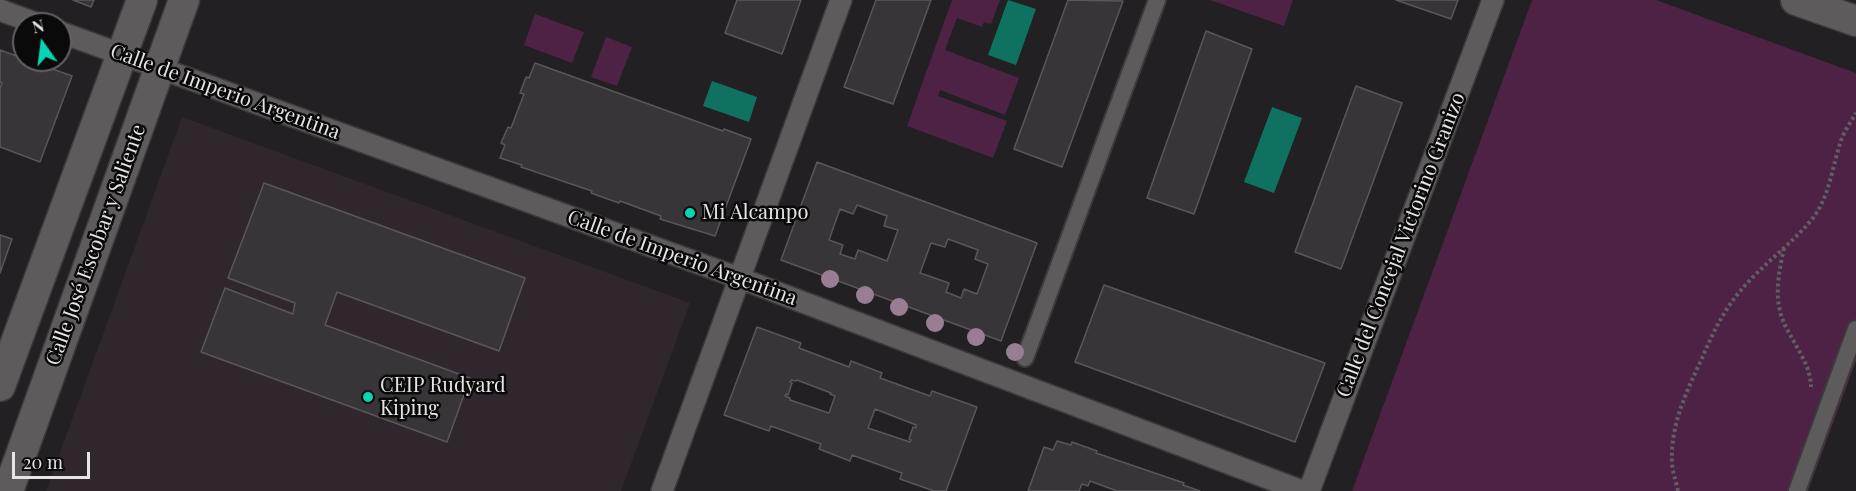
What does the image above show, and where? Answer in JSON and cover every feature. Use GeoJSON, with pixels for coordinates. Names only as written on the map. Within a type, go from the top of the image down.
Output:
{"type":"FeatureCollection","features":[{"type":"Feature","properties":{"kind":"main road","name":"Calle José Escobar y Saliente"},"geometry":{"type":"LineString","coordinates":[[0,386],[142,0]]}},
{"type":"Feature","properties":{"kind":"main road","name":"Calle José Escobar y Saliente"},"geometry":{"type":"LineString","coordinates":[[8,491],[183,0]]}},
{"type":"Feature","properties":{"kind":"main road"},"geometry":{"type":"LineString","coordinates":[[1796,0],[1856,21]]}},
{"type":"Feature","properties":{"kind":"street"},"geometry":{"type":"LineString","coordinates":[[662,491],[841,0]]}},
{"type":"Feature","properties":{"kind":"street"},"geometry":{"type":"LineString","coordinates":[[1025,357],[1157,0]]}},
{"type":"Feature","properties":{"kind":"street","name":"Calle del Concejal Victorino Granizo"},"geometry":{"type":"LineString","coordinates":[[1309,491],[1493,0]]}},
{"type":"Feature","properties":{"kind":"street","name":"Calle de Imperio Argentina"},"geometry":{"type":"LineString","coordinates":[[72,36],[740,278],[1302,491]]}},
{"type":"Feature","properties":{"kind":"street"},"geometry":{"type":"LineString","coordinates":[[1797,491],[1856,329]]}},
{"type":"Feature","properties":{"kind":"path"},"geometry":{"type":"LineString","coordinates":[[1678,491],[1672,466],[1678,414],[1683,398],[1715,329],[1740,291],[1765,264],[1785,248],[1814,216],[1829,189],[1842,138],[1856,113]]}},
{"type":"Feature","properties":{"kind":"path"},"geometry":{"type":"LineString","coordinates":[[1785,248],[1777,279],[1777,296],[1788,331],[1804,360],[1811,382],[1811,390]]}},
{"type":"Feature","properties":{"kind":"shaded area"},"geometry":{"type":"Polygon","coordinates":[[[952,0],[1000,0],[991,24],[984,22],[982,27],[957,18],[945,50],[1019,78],[1005,115],[940,90],[938,96],[1007,121],[993,158],[907,126],[952,0]]]}},
{"type":"Feature","properties":{"kind":"shaded area"},"geometry":{"type":"Polygon","coordinates":[[[1008,0],[1036,9],[1016,65],[988,55],[1008,0]]]}},
{"type":"Feature","properties":{"kind":"shaded area"},"geometry":{"type":"Polygon","coordinates":[[[1210,0],[1293,0],[1284,26],[1210,0]]]}},
{"type":"Feature","properties":{"kind":"shaded area"},"geometry":{"type":"Polygon","coordinates":[[[1532,0],[1656,0],[1856,73],[1856,361],[1808,491],[1352,491],[1532,0]]]}},
{"type":"Feature","properties":{"kind":"shaded area"},"geometry":{"type":"Polygon","coordinates":[[[535,14],[584,32],[572,63],[524,45],[535,14]]]}},
{"type":"Feature","properties":{"kind":"shaded area"},"geometry":{"type":"Polygon","coordinates":[[[606,37],[632,47],[617,86],[591,77],[606,37]]]}},
{"type":"Feature","properties":{"kind":"shaded area"},"geometry":{"type":"Polygon","coordinates":[[[712,81],[757,97],[749,122],[703,106],[712,81]]]}},
{"type":"Feature","properties":{"kind":"shaded area"},"geometry":{"type":"Polygon","coordinates":[[[1272,107],[1302,118],[1274,193],[1244,182],[1272,107]]]}},
{"type":"Feature","properties":{"kind":"shaded area","name":"CEIP Rudyard Kiping"},"geometry":{"type":"Polygon","coordinates":[[[182,117],[690,303],[621,491],[46,491],[182,117]]]}},
{"type":"Feature","properties":{"kind":"building"},"geometry":{"type":"Polygon","coordinates":[[[73,0],[94,0],[91,7],[73,0]]]}},
{"type":"Feature","properties":{"kind":"building"},"geometry":{"type":"Polygon","coordinates":[[[737,0],[801,0],[782,54],[725,33],[737,0]]]}},
{"type":"Feature","properties":{"kind":"building"},"geometry":{"type":"Polygon","coordinates":[[[876,0],[931,0],[893,104],[844,87],[876,0]]]}},
{"type":"Feature","properties":{"kind":"building"},"geometry":{"type":"Polygon","coordinates":[[[1068,0],[1123,1],[1062,167],[1014,149],[1068,0]]]}},
{"type":"Feature","properties":{"kind":"building"},"geometry":{"type":"Polygon","coordinates":[[[1396,0],[1458,0],[1451,19],[1396,0]]]}},
{"type":"Feature","properties":{"kind":"building"},"geometry":{"type":"Polygon","coordinates":[[[1206,31],[1252,49],[1194,214],[1147,198],[1206,31]]]}},
{"type":"Feature","properties":{"kind":"building"},"geometry":{"type":"Polygon","coordinates":[[[0,50],[12,54],[12,72],[61,72],[72,76],[40,162],[0,147],[0,88],[2,83],[0,82],[0,50]]]}},
{"type":"Feature","properties":{"kind":"building"},"geometry":{"type":"Polygon","coordinates":[[[535,63],[751,139],[715,236],[660,219],[661,216],[591,193],[592,191],[500,158],[505,145],[501,143],[508,127],[511,128],[524,94],[520,93],[535,63]]]}},
{"type":"Feature","properties":{"kind":"building"},"geometry":{"type":"Polygon","coordinates":[[[1356,86],[1402,103],[1341,269],[1295,252],[1356,86]]]}},
{"type":"Feature","properties":{"kind":"building"},"geometry":{"type":"Polygon","coordinates":[[[817,162],[1037,243],[1001,341],[781,260],[817,162]],[[857,205],[853,214],[840,209],[829,240],[843,245],[840,254],[855,259],[858,250],[887,261],[898,230],[884,226],[887,216],[857,205]],[[948,239],[945,247],[931,243],[920,273],[949,283],[946,292],[961,298],[964,289],[977,294],[988,264],[975,259],[978,250],[948,239]]]}},
{"type":"Feature","properties":{"kind":"building"},"geometry":{"type":"Polygon","coordinates":[[[264,183],[525,278],[499,351],[337,292],[325,325],[470,378],[447,442],[201,352],[225,288],[293,314],[295,303],[228,278],[264,183]]]}},
{"type":"Feature","properties":{"kind":"building"},"geometry":{"type":"Polygon","coordinates":[[[0,235],[12,239],[0,273],[0,235]]]}},
{"type":"Feature","properties":{"kind":"building"},"geometry":{"type":"Polygon","coordinates":[[[1104,285],[1325,363],[1295,442],[1075,362],[1104,285]]]}},
{"type":"Feature","properties":{"kind":"building"},"geometry":{"type":"Polygon","coordinates":[[[757,327],[801,343],[799,348],[849,367],[851,361],[882,373],[880,378],[930,396],[932,391],[977,407],[946,491],[934,491],[900,479],[902,473],[852,455],[850,461],[819,449],[821,444],[771,426],[769,431],[724,415],[757,327]],[[791,380],[788,395],[785,396],[790,400],[829,413],[835,396],[797,380],[791,380]],[[875,409],[868,428],[910,442],[913,427],[916,428],[916,425],[875,409]]]}},
{"type":"Feature","properties":{"kind":"building"},"geometry":{"type":"Polygon","coordinates":[[[1057,441],[1071,445],[1072,442],[1200,491],[1117,491],[1090,481],[1088,486],[1082,484],[1079,491],[1028,491],[1044,447],[1053,450],[1057,441]]]}},
{"type":"Feature","properties":{"kind":"place","name":"Mi Alcampo"},"geometry":{"type":"Point","coordinates":[690,213]}},
{"type":"Feature","properties":{"kind":"place","name":"CEIP Rudyard Kiping"},"geometry":{"type":"Point","coordinates":[368,397]}}]}
